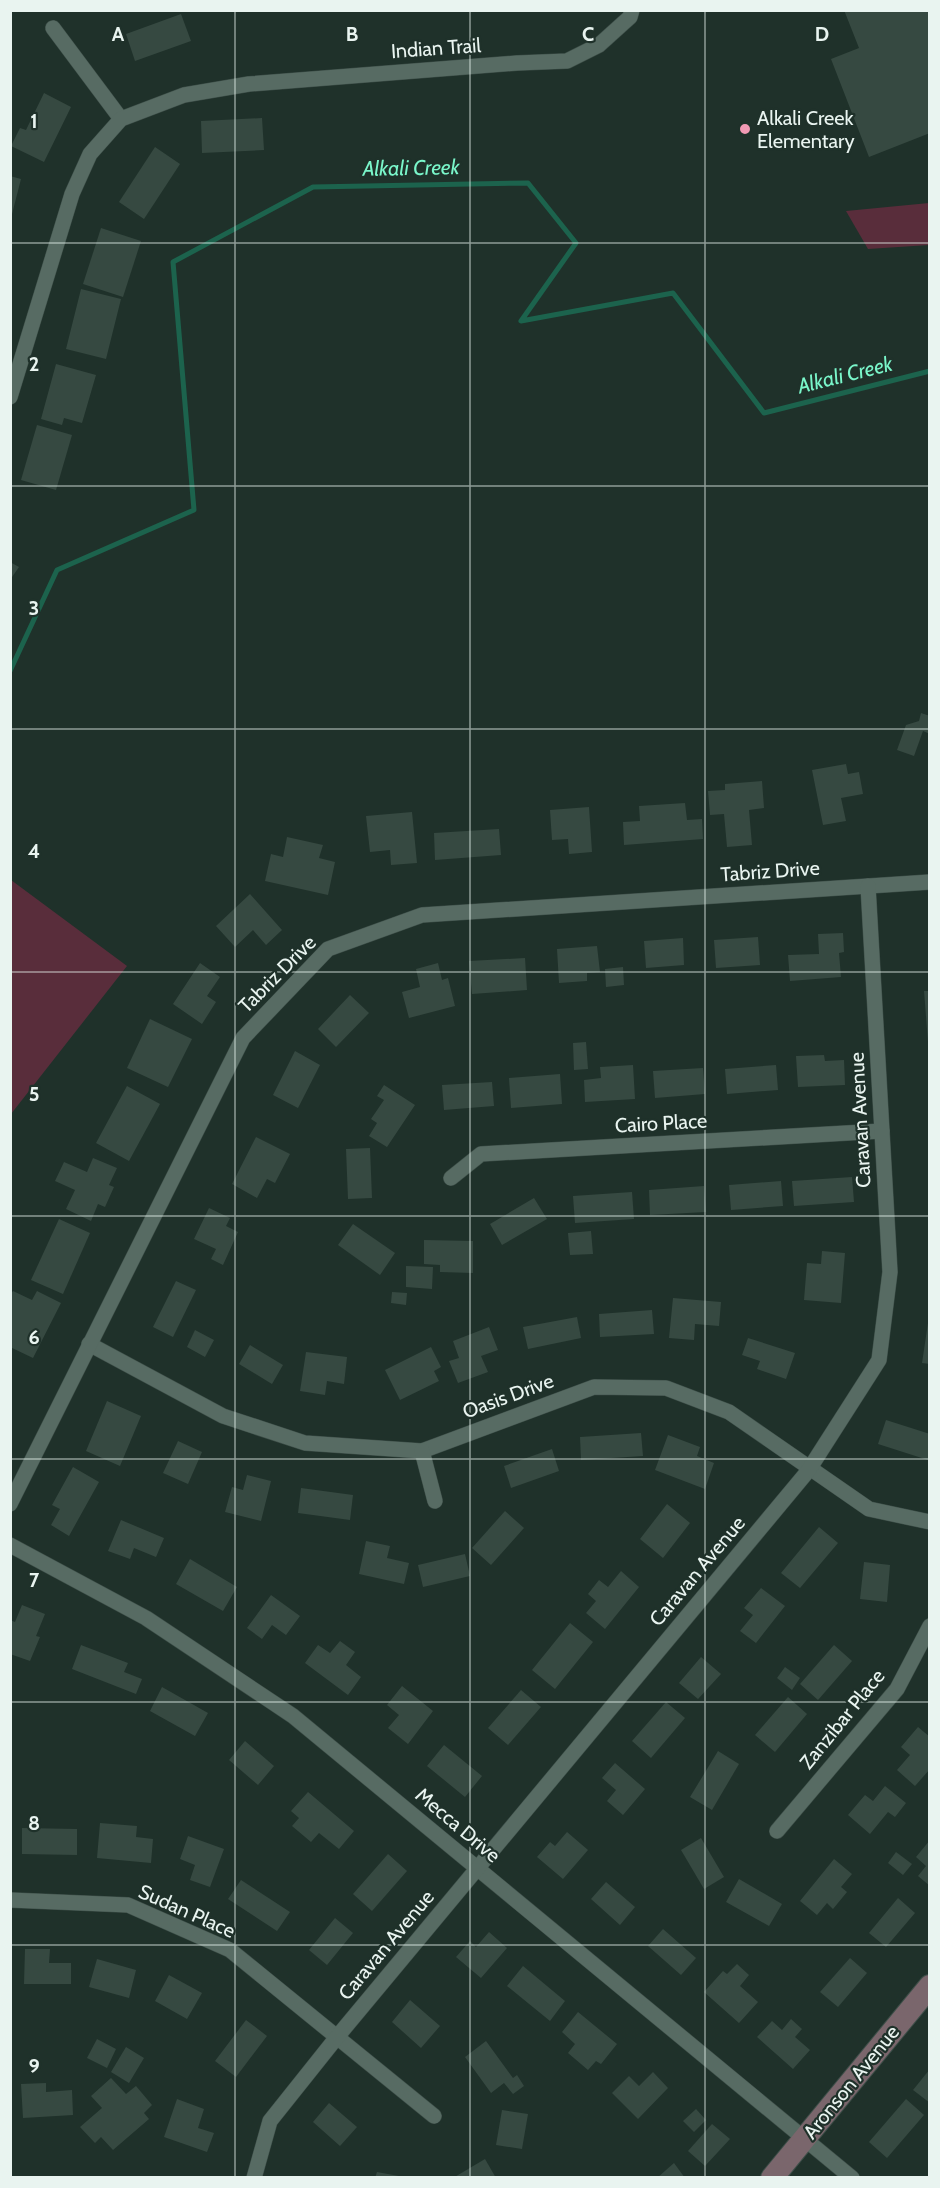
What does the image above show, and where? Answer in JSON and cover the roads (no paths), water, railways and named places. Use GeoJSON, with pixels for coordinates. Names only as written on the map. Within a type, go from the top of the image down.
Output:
{"type":"FeatureCollection","features":[{"type":"Feature","properties":{"kind":"main road","name":"Aronson Avenue"},"geometry":{"type":"LineString","coordinates":[[772,2178],[930,1986]]}},
{"type":"Feature","properties":{"kind":"street","name":"Indian Trail"},"geometry":{"type":"LineString","coordinates":[[10,397],[72,194],[90,154],[121,119],[184,95],[249,84],[517,63],[567,62],[599,45],[630,17],[632,10]]}},
{"type":"Feature","properties":{"kind":"street"},"geometry":{"type":"LineString","coordinates":[[52,28],[121,119]]}},
{"type":"Feature","properties":{"kind":"street","name":"Tabriz Drive"},"geometry":{"type":"LineString","coordinates":[[10,1504],[243,1038],[328,949],[422,915],[930,882]]}},
{"type":"Feature","properties":{"kind":"street","name":"Caravan Avenue"},"geometry":{"type":"LineString","coordinates":[[254,2178],[270,2121],[337,2037],[810,1468],[879,1360],[890,1272],[868,886]]}},
{"type":"Feature","properties":{"kind":"street","name":"Cairo Place"},"geometry":{"type":"LineString","coordinates":[[451,1178],[481,1154],[882,1131]]}},
{"type":"Feature","properties":{"kind":"street","name":"Oasis Drive"},"geometry":{"type":"LineString","coordinates":[[89,1344],[223,1416],[305,1443],[422,1450],[594,1387],[666,1388],[729,1412],[869,1509],[930,1522]]}},
{"type":"Feature","properties":{"kind":"street"},"geometry":{"type":"LineString","coordinates":[[422,1450],[435,1501]]}},
{"type":"Feature","properties":{"kind":"street","name":"Mecca Drive"},"geometry":{"type":"LineString","coordinates":[[10,1545],[146,1618],[293,1716],[852,2178]]}},
{"type":"Feature","properties":{"kind":"street","name":"Zanzibar Place"},"geometry":{"type":"LineString","coordinates":[[777,1831],[897,1689],[930,1626]]}},
{"type":"Feature","properties":{"kind":"street","name":"Sudan Place"},"geometry":{"type":"LineString","coordinates":[[10,1900],[128,1905],[230,1950],[434,2116]]}},
{"type":"Feature","properties":{"kind":"waterway","name":"Alkali Creek"},"geometry":{"type":"LineString","coordinates":[[10,671],[57,570],[194,510],[173,262],[313,187],[528,183],[576,243],[521,321],[673,293],[764,413],[930,371]]}},
{"type":"Feature","properties":{"kind":"place","name":"Alkali Creek Elementary"},"geometry":{"type":"Point","coordinates":[745,129]}}]}
